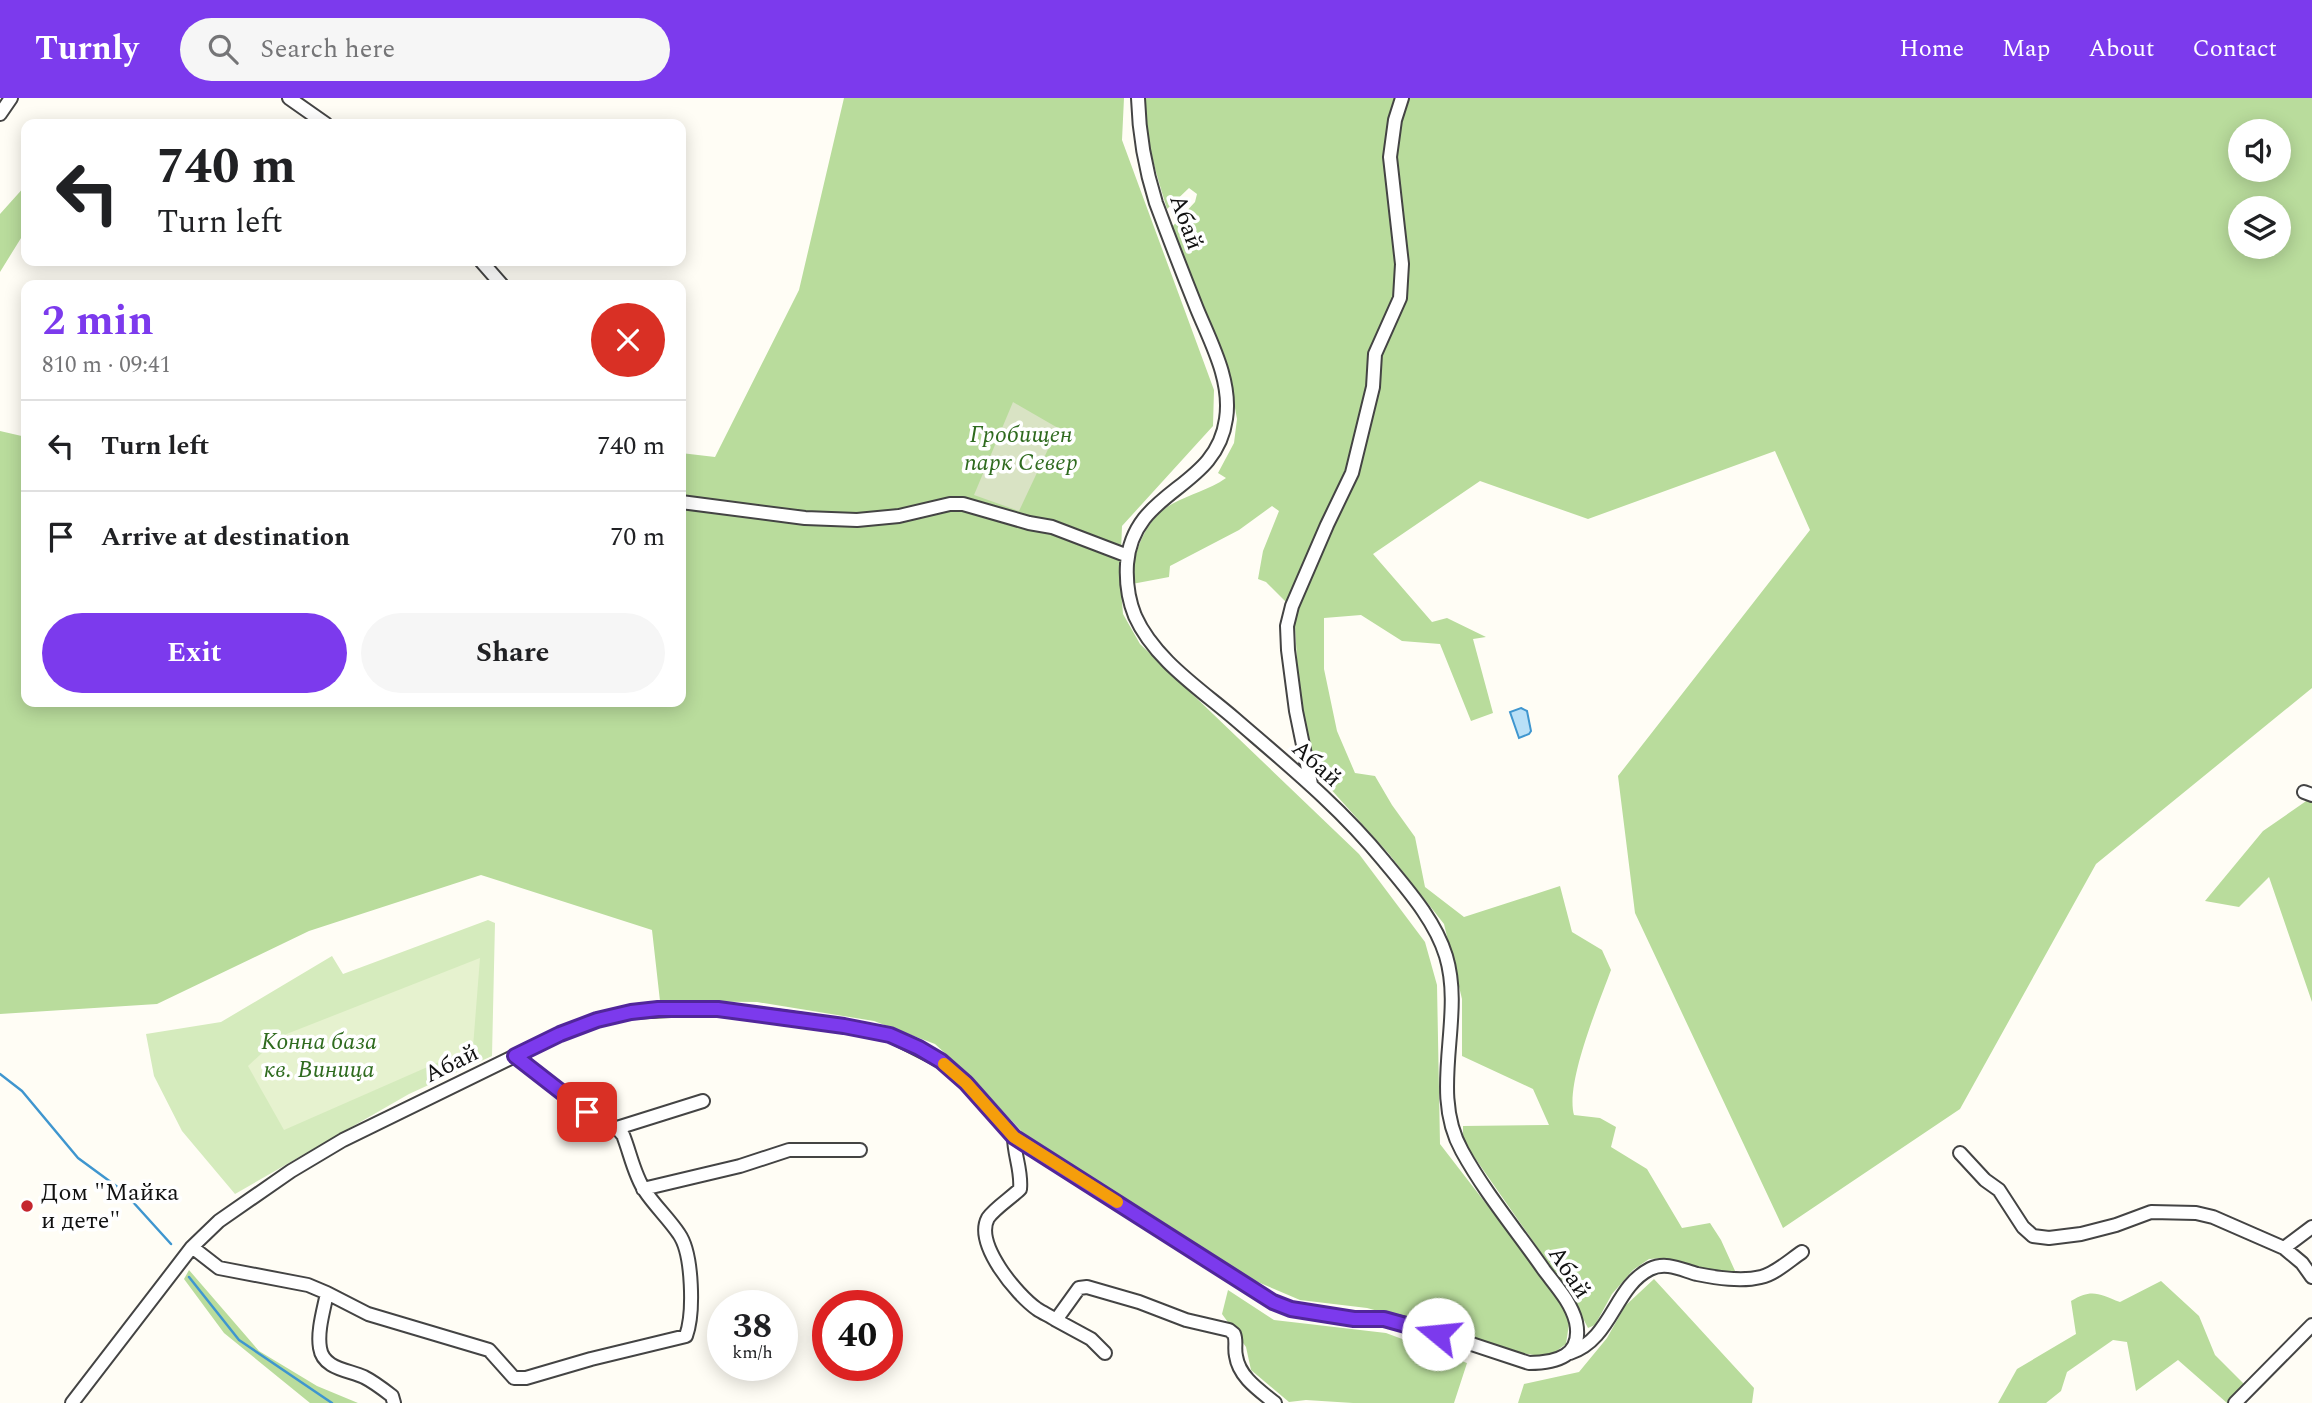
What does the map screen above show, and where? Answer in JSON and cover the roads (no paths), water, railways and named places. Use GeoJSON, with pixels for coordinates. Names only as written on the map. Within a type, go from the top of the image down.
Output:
{"type":"FeatureCollection","features":[{"type":"Feature","properties":{"kind":"street"},"geometry":{"type":"LineString","coordinates":[[0,114],[11,98]]}},
{"type":"Feature","properties":{"kind":"street"},"geometry":{"type":"LineString","coordinates":[[289,98],[319,119]]}},
{"type":"Feature","properties":{"kind":"street","name":"Абай"},"geometry":{"type":"LineString","coordinates":[[72,1403],[192,1247],[219,1221],[248,1200],[343,1140],[560,1034],[597,1020],[658,1009],[718,1009],[890,1035],[941,1061],[966,1083],[1014,1137],[1273,1302],[1291,1309],[1354,1319],[1384,1319],[1420,1327],[1528,1363],[1564,1358],[1570,1353],[1577,1332],[1570,1305],[1469,1163],[1454,1135],[1447,1083],[1451,985],[1446,957],[1436,932],[1349,821],[1170,663],[1149,639],[1135,617],[1126,577],[1134,533],[1145,515],[1161,499],[1189,480],[1215,452],[1222,437],[1227,410],[1224,380],[1156,201],[1145,164],[1139,130],[1138,98]]}},
{"type":"Feature","properties":{"kind":"street"},"geometry":{"type":"LineString","coordinates":[[1311,785],[1296,711],[1287,626],[1292,606],[1352,473],[1373,387],[1375,354],[1399,298],[1402,264],[1390,157],[1395,120],[1402,98]]}},
{"type":"Feature","properties":{"kind":"street"},"geometry":{"type":"LineString","coordinates":[[485,266],[498,280]]}},
{"type":"Feature","properties":{"kind":"street"},"geometry":{"type":"LineString","coordinates":[[686,503],[805,518],[857,520],[899,516],[950,504],[963,504],[1052,527],[1128,556]]}},
{"type":"Feature","properties":{"kind":"street"},"geometry":{"type":"LineString","coordinates":[[515,1056],[604,1125],[617,1128],[704,1101]]}},
{"type":"Feature","properties":{"kind":"street"},"geometry":{"type":"LineString","coordinates":[[192,1247],[219,1268],[308,1285],[368,1314],[489,1350],[514,1378],[526,1378],[591,1359],[677,1339],[686,1336],[689,1327],[692,1287],[684,1244],[680,1234],[643,1189],[623,1135],[617,1128]]}},
{"type":"Feature","properties":{"kind":"street"},"geometry":{"type":"LineString","coordinates":[[1014,1137],[1020,1189],[989,1216],[985,1233],[987,1248],[1018,1292],[1036,1308],[1091,1339],[1105,1353]]}},
{"type":"Feature","properties":{"kind":"street"},"geometry":{"type":"LineString","coordinates":[[643,1189],[740,1166],[789,1150],[860,1150]]}},
{"type":"Feature","properties":{"kind":"street"},"geometry":{"type":"LineString","coordinates":[[1960,1153],[1985,1180],[1999,1190],[2023,1227],[2034,1236],[2049,1238],[2081,1234],[2151,1212],[2184,1212],[2213,1217],[2284,1248],[2302,1263],[2312,1277]]}},
{"type":"Feature","properties":{"kind":"street"},"geometry":{"type":"LineString","coordinates":[[2284,1248],[2312,1227]]}},
{"type":"Feature","properties":{"kind":"street"},"geometry":{"type":"LineString","coordinates":[[1570,1353],[1582,1349],[1593,1340],[1610,1313],[1639,1277],[1651,1268],[1677,1267],[1732,1280],[1763,1277],[1802,1252]]}},
{"type":"Feature","properties":{"kind":"street"},"geometry":{"type":"LineString","coordinates":[[1056,1320],[1079,1289],[1087,1287],[1139,1302],[1186,1320],[1229,1330],[1236,1339],[1238,1367],[1246,1378],[1275,1403]]}},
{"type":"Feature","properties":{"kind":"street"},"geometry":{"type":"LineString","coordinates":[[327,1293],[320,1340],[324,1358],[332,1365],[378,1385],[393,1396],[394,1403]]}},
{"type":"Feature","properties":{"kind":"street"},"geometry":{"type":"LineString","coordinates":[[2235,1403],[2312,1325]]}},
{"type":"Feature","properties":{"kind":"water"},"geometry":{"type":"Polygon","coordinates":[[[1521,708],[1527,711],[1531,731],[1519,738],[1510,712],[1521,708]]]}},
{"type":"Feature","properties":{"kind":"waterway"},"geometry":{"type":"LineString","coordinates":[[0,1074],[22,1091],[78,1158],[123,1191],[171,1244]]}},
{"type":"Feature","properties":{"kind":"waterway"},"geometry":{"type":"LineString","coordinates":[[189,1277],[239,1340],[332,1403]]}},
{"type":"Feature","properties":{"kind":"place","name":"Дом \"Майка и дете\""},"geometry":{"type":"Point","coordinates":[27,1206]}},
{"type":"Feature","properties":{"kind":"park label","name":"Гробищен парк Север"},"geometry":{"type":"Point","coordinates":[1021,448]}},
{"type":"Feature","properties":{"kind":"park label","name":"Конна база кв. Виница"},"geometry":{"type":"Point","coordinates":[319,1055]}}]}
